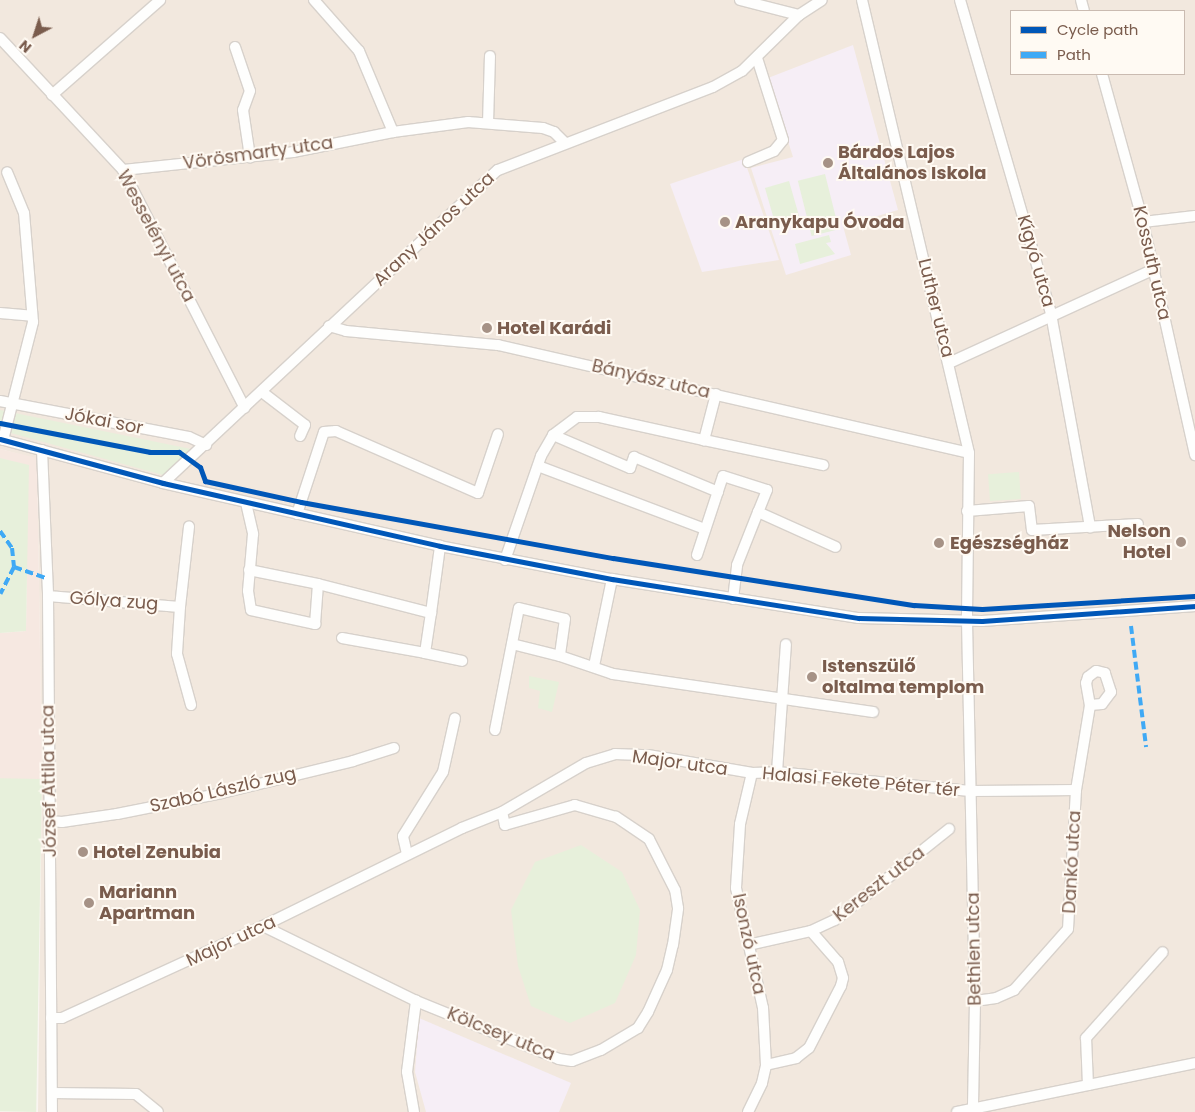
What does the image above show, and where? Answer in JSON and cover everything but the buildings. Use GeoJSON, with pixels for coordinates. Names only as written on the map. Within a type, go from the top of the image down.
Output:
{"type":"FeatureCollection","features":[{"type":"Feature","properties":{"kind":"street"},"geometry":{"type":"LineString","coordinates":[[52,95],[160,0]]}},
{"type":"Feature","properties":{"kind":"street"},"geometry":{"type":"LineString","coordinates":[[314,0],[359,50],[393,132]]}},
{"type":"Feature","properties":{"kind":"street"},"geometry":{"type":"LineString","coordinates":[[740,0],[799,15]]}},
{"type":"Feature","properties":{"kind":"street","name":"Arany János utca"},"geometry":{"type":"LineString","coordinates":[[164,483],[246,408],[329,326],[486,179],[511,162],[713,87],[757,58],[799,15],[822,0]]}},
{"type":"Feature","properties":{"kind":"street","name":"Luther utca"},"geometry":{"type":"LineString","coordinates":[[862,0],[969,453],[967,621]]}},
{"type":"Feature","properties":{"kind":"street","name":"Kígyó utca"},"geometry":{"type":"LineString","coordinates":[[960,0],[1051,314],[1090,527]]}},
{"type":"Feature","properties":{"kind":"street","name":"Wesselényi utca"},"geometry":{"type":"LineString","coordinates":[[0,38],[123,170],[246,408]]}},
{"type":"Feature","properties":{"kind":"street"},"geometry":{"type":"LineString","coordinates":[[235,47],[250,91],[243,110],[250,157]]}},
{"type":"Feature","properties":{"kind":"street"},"geometry":{"type":"LineString","coordinates":[[488,124],[490,56]]}},
{"type":"Feature","properties":{"kind":"street"},"geometry":{"type":"LineString","coordinates":[[748,162],[774,151],[783,140],[757,58]]}},
{"type":"Feature","properties":{"kind":"street","name":"Kossuth utca"},"geometry":{"type":"LineString","coordinates":[[1102,75],[1143,222],[1195,455]]}},
{"type":"Feature","properties":{"kind":"street","name":"Vörösmarty utca"},"geometry":{"type":"LineString","coordinates":[[123,170],[293,152],[393,132],[468,122],[543,128],[554,132],[564,142]]}},
{"type":"Feature","properties":{"kind":"street"},"geometry":{"type":"LineString","coordinates":[[7,172],[24,213],[32,316],[14,403],[2,440],[246,503],[505,560],[733,599],[882,620],[967,621],[1195,606]]}},
{"type":"Feature","properties":{"kind":"street"},"geometry":{"type":"LineString","coordinates":[[1143,222],[1195,216]]}},
{"type":"Feature","properties":{"kind":"street"},"geometry":{"type":"LineString","coordinates":[[949,363],[1051,314],[1154,269]]}},
{"type":"Feature","properties":{"kind":"street"},"geometry":{"type":"LineString","coordinates":[[0,312],[32,316]]}},
{"type":"Feature","properties":{"kind":"street","name":"Bányász utca"},"geometry":{"type":"LineString","coordinates":[[329,326],[346,332],[498,346],[969,453]]}},
{"type":"Feature","properties":{"kind":"street"},"geometry":{"type":"LineString","coordinates":[[262,392],[305,425],[300,436]]}},
{"type":"Feature","properties":{"kind":"street"},"geometry":{"type":"LineString","coordinates":[[704,440],[716,394]]}},
{"type":"Feature","properties":{"kind":"street","name":"Jókai sor"},"geometry":{"type":"LineString","coordinates":[[0,401],[197,439],[206,445]]}},
{"type":"Feature","properties":{"kind":"street"},"geometry":{"type":"LineString","coordinates":[[505,560],[538,466],[553,435],[576,417],[599,417],[822,464]]}},
{"type":"Feature","properties":{"kind":"street"},"geometry":{"type":"LineString","coordinates":[[297,514],[324,432],[336,431],[478,493],[498,434]]}},
{"type":"Feature","properties":{"kind":"street"},"geometry":{"type":"LineString","coordinates":[[553,435],[630,468],[634,457],[718,492]]}},
{"type":"Feature","properties":{"kind":"street","name":"József Attila utca"},"geometry":{"type":"LineString","coordinates":[[42,450],[48,596],[52,1112]]}},
{"type":"Feature","properties":{"kind":"street"},"geometry":{"type":"LineString","coordinates":[[538,466],[705,529]]}},
{"type":"Feature","properties":{"kind":"street"},"geometry":{"type":"LineString","coordinates":[[697,555],[723,476],[767,490],[737,565],[733,599]]}},
{"type":"Feature","properties":{"kind":"street"},"geometry":{"type":"LineString","coordinates":[[246,503],[253,534],[249,570],[252,610],[314,624],[318,584]]}},
{"type":"Feature","properties":{"kind":"street"},"geometry":{"type":"LineString","coordinates":[[967,511],[1029,506],[1032,530],[1138,524]]}},
{"type":"Feature","properties":{"kind":"street"},"geometry":{"type":"LineString","coordinates":[[758,512],[836,547]]}},
{"type":"Feature","properties":{"kind":"street","name":"Gólya zug"},"geometry":{"type":"LineString","coordinates":[[189,527],[180,606],[177,654],[192,705]]}},
{"type":"Feature","properties":{"kind":"street"},"geometry":{"type":"LineString","coordinates":[[425,653],[440,546]]}},
{"type":"Feature","properties":{"kind":"street"},"geometry":{"type":"LineString","coordinates":[[249,570],[318,584],[431,613]]}},
{"type":"Feature","properties":{"kind":"street"},"geometry":{"type":"LineString","coordinates":[[594,666],[612,579]]}},
{"type":"Feature","properties":{"kind":"street","name":"Gólya zug"},"geometry":{"type":"LineString","coordinates":[[48,596],[180,606]]}},
{"type":"Feature","properties":{"kind":"street"},"geometry":{"type":"LineString","coordinates":[[495,730],[519,608],[565,619],[560,656]]}},
{"type":"Feature","properties":{"kind":"street","name":"Bethlen utca"},"geometry":{"type":"LineString","coordinates":[[967,621],[975,1001],[972,1108]]}},
{"type":"Feature","properties":{"kind":"street"},"geometry":{"type":"LineString","coordinates":[[342,638],[462,661]]}},
{"type":"Feature","properties":{"kind":"street"},"geometry":{"type":"LineString","coordinates":[[512,644],[594,666],[613,674],[784,701],[873,712]]}},
{"type":"Feature","properties":{"kind":"street"},"geometry":{"type":"LineString","coordinates":[[777,772],[784,701],[786,644]]}},
{"type":"Feature","properties":{"kind":"street","name":"Dankó utca"},"geometry":{"type":"LineString","coordinates":[[975,1001],[996,998],[1014,990],[1068,929],[1076,790],[1090,705]]}},
{"type":"Feature","properties":{"kind":"street"},"geometry":{"type":"LineString","coordinates":[[407,854],[403,836],[442,772],[455,718]]}},
{"type":"Feature","properties":{"kind":"street","name":"Szabó László zug"},"geometry":{"type":"LineString","coordinates":[[49,821],[108,815],[222,793],[353,761],[394,748]]}},
{"type":"Feature","properties":{"kind":"street","name":"Major utca"},"geometry":{"type":"LineString","coordinates":[[51,1018],[62,1018],[263,926],[407,854],[502,812],[586,763],[615,754],[648,755],[752,774]]}},
{"type":"Feature","properties":{"kind":"street","name":"Halasi Fekete Péter tér"},"geometry":{"type":"LineString","coordinates":[[752,774],[777,772],[970,790]]}},
{"type":"Feature","properties":{"kind":"street","name":"Isonzó utca"},"geometry":{"type":"LineString","coordinates":[[748,1112],[762,1084],[766,1065],[763,1008],[748,945],[736,874],[740,824],[752,774]]}},
{"type":"Feature","properties":{"kind":"street"},"geometry":{"type":"LineString","coordinates":[[970,790],[1076,790]]}},
{"type":"Feature","properties":{"kind":"street","name":"Kölcsey utca"},"geometry":{"type":"LineString","coordinates":[[263,926],[416,1000],[559,1059],[572,1061],[601,1050],[638,1028],[667,970],[678,908],[675,890],[649,839],[623,821],[591,807],[575,805],[505,825],[502,812]]}},
{"type":"Feature","properties":{"kind":"street","name":"Kereszt utca"},"geometry":{"type":"LineString","coordinates":[[748,945],[811,931],[848,912],[949,829]]}},
{"type":"Feature","properties":{"kind":"street"},"geometry":{"type":"LineString","coordinates":[[766,1065],[796,1058],[809,1048],[841,986],[843,978],[838,962],[811,931]]}},
{"type":"Feature","properties":{"kind":"street"},"geometry":{"type":"LineString","coordinates":[[1088,1085],[1086,1038],[1163,952]]}},
{"type":"Feature","properties":{"kind":"street"},"geometry":{"type":"LineString","coordinates":[[414,1112],[407,1072],[416,1000]]}},
{"type":"Feature","properties":{"kind":"street"},"geometry":{"type":"LineString","coordinates":[[957,1112],[1195,1064]]}},
{"type":"Feature","properties":{"kind":"street"},"geometry":{"type":"LineString","coordinates":[[52,1093],[136,1094],[158,1112]]}},
{"type":"Feature","properties":{"kind":"shaded area"},"geometry":{"type":"Polygon","coordinates":[[[0,0],[1195,0],[1195,1112],[38,1112],[42,779],[37,459],[0,449],[0,0]]]}},
{"type":"Feature","properties":{"kind":"shaded area","name":"Bárdos Lajos Általános Iskola"},"geometry":{"type":"Polygon","coordinates":[[[853,45],[898,210],[843,226],[851,255],[786,275],[751,168],[793,157],[768,78],[853,45]]]}},
{"type":"Feature","properties":{"kind":"shaded area","name":"Aranykapu Óvoda"},"geometry":{"type":"Polygon","coordinates":[[[744,159],[779,260],[702,272],[670,184],[744,159]]]}},
{"type":"Feature","properties":{"kind":"shaded area"},"geometry":{"type":"Polygon","coordinates":[[[0,449],[37,458],[42,779],[0,780],[0,633],[26,631],[27,566],[0,559],[0,449]]]}},
{"type":"Feature","properties":{"kind":"shaded area"},"geometry":{"type":"Polygon","coordinates":[[[419,1018],[571,1083],[559,1112],[426,1112],[415,1072],[419,1018]]]}},
{"type":"Feature","properties":{"kind":"green space"},"geometry":{"type":"Polygon","coordinates":[[[825,174],[839,229],[812,236],[798,181],[825,174]]]}},
{"type":"Feature","properties":{"kind":"green space"},"geometry":{"type":"Polygon","coordinates":[[[789,181],[799,217],[775,223],[765,188],[789,181]]]}},
{"type":"Feature","properties":{"kind":"green space"},"geometry":{"type":"Polygon","coordinates":[[[829,235],[831,242],[826,243],[835,254],[800,264],[795,244],[829,235]]]}},
{"type":"Feature","properties":{"kind":"green space"},"geometry":{"type":"Polygon","coordinates":[[[0,410],[191,449],[163,475],[0,430],[0,410]]]}},
{"type":"Feature","properties":{"kind":"green space"},"geometry":{"type":"Polygon","coordinates":[[[0,458],[29,465],[26,631],[0,633],[0,458]]]}},
{"type":"Feature","properties":{"kind":"green space"},"geometry":{"type":"Polygon","coordinates":[[[1019,472],[1021,499],[990,501],[988,474],[1019,472]]]}},
{"type":"Feature","properties":{"kind":"green space"},"geometry":{"type":"Polygon","coordinates":[[[529,676],[559,682],[552,712],[538,708],[540,691],[529,688],[529,676]]]}},
{"type":"Feature","properties":{"kind":"green space"},"geometry":{"type":"Polygon","coordinates":[[[0,778],[42,779],[36,1112],[0,1111],[0,778]]]}},
{"type":"Feature","properties":{"kind":"green space"},"geometry":{"type":"Polygon","coordinates":[[[581,845],[622,872],[640,910],[636,955],[615,1003],[570,1023],[531,1006],[518,966],[511,910],[535,862],[581,845]]]}},
{"type":"Feature","properties":{"kind":"marked path"},"geometry":{"type":"LineString","coordinates":[[0,531],[12,548],[14,567],[0,594]]}},
{"type":"Feature","properties":{"kind":"marked path"},"geometry":{"type":"LineString","coordinates":[[14,567],[46,578]]}},
{"type":"Feature","properties":{"kind":"marked path"},"geometry":{"type":"LineString","coordinates":[[1131,626],[1146,747]]}},
{"type":"Feature","properties":{"kind":"cycle path"},"geometry":{"type":"LineString","coordinates":[[0,423],[150,452],[179,452],[200,467],[205,481],[301,502],[613,558],[914,605],[982,609],[1195,596]]}},
{"type":"Feature","properties":{"kind":"cycle path"},"geometry":{"type":"LineString","coordinates":[[0,439],[163,483],[440,546],[612,579],[859,618],[982,621],[1195,606]]}},
{"type":"Feature","properties":{"kind":"place","name":"Bárdos Lajos Általános Iskola"},"geometry":{"type":"Point","coordinates":[828,163]}},
{"type":"Feature","properties":{"kind":"place","name":"Aranykapu Óvoda"},"geometry":{"type":"Point","coordinates":[725,222]}},
{"type":"Feature","properties":{"kind":"place","name":"Hotel Karádi"},"geometry":{"type":"Point","coordinates":[487,328]}},
{"type":"Feature","properties":{"kind":"place","name":"Nelson Hotel"},"geometry":{"type":"Point","coordinates":[1181,542]}},
{"type":"Feature","properties":{"kind":"place","name":"Egészségház"},"geometry":{"type":"Point","coordinates":[939,543]}},
{"type":"Feature","properties":{"kind":"place","name":"Istenszülő oltalma templom"},"geometry":{"type":"Point","coordinates":[812,677]}},
{"type":"Feature","properties":{"kind":"place","name":"Hotel Zenubia"},"geometry":{"type":"Point","coordinates":[83,852]}},
{"type":"Feature","properties":{"kind":"place","name":"Mariann Apartman"},"geometry":{"type":"Point","coordinates":[89,903]}}]}
